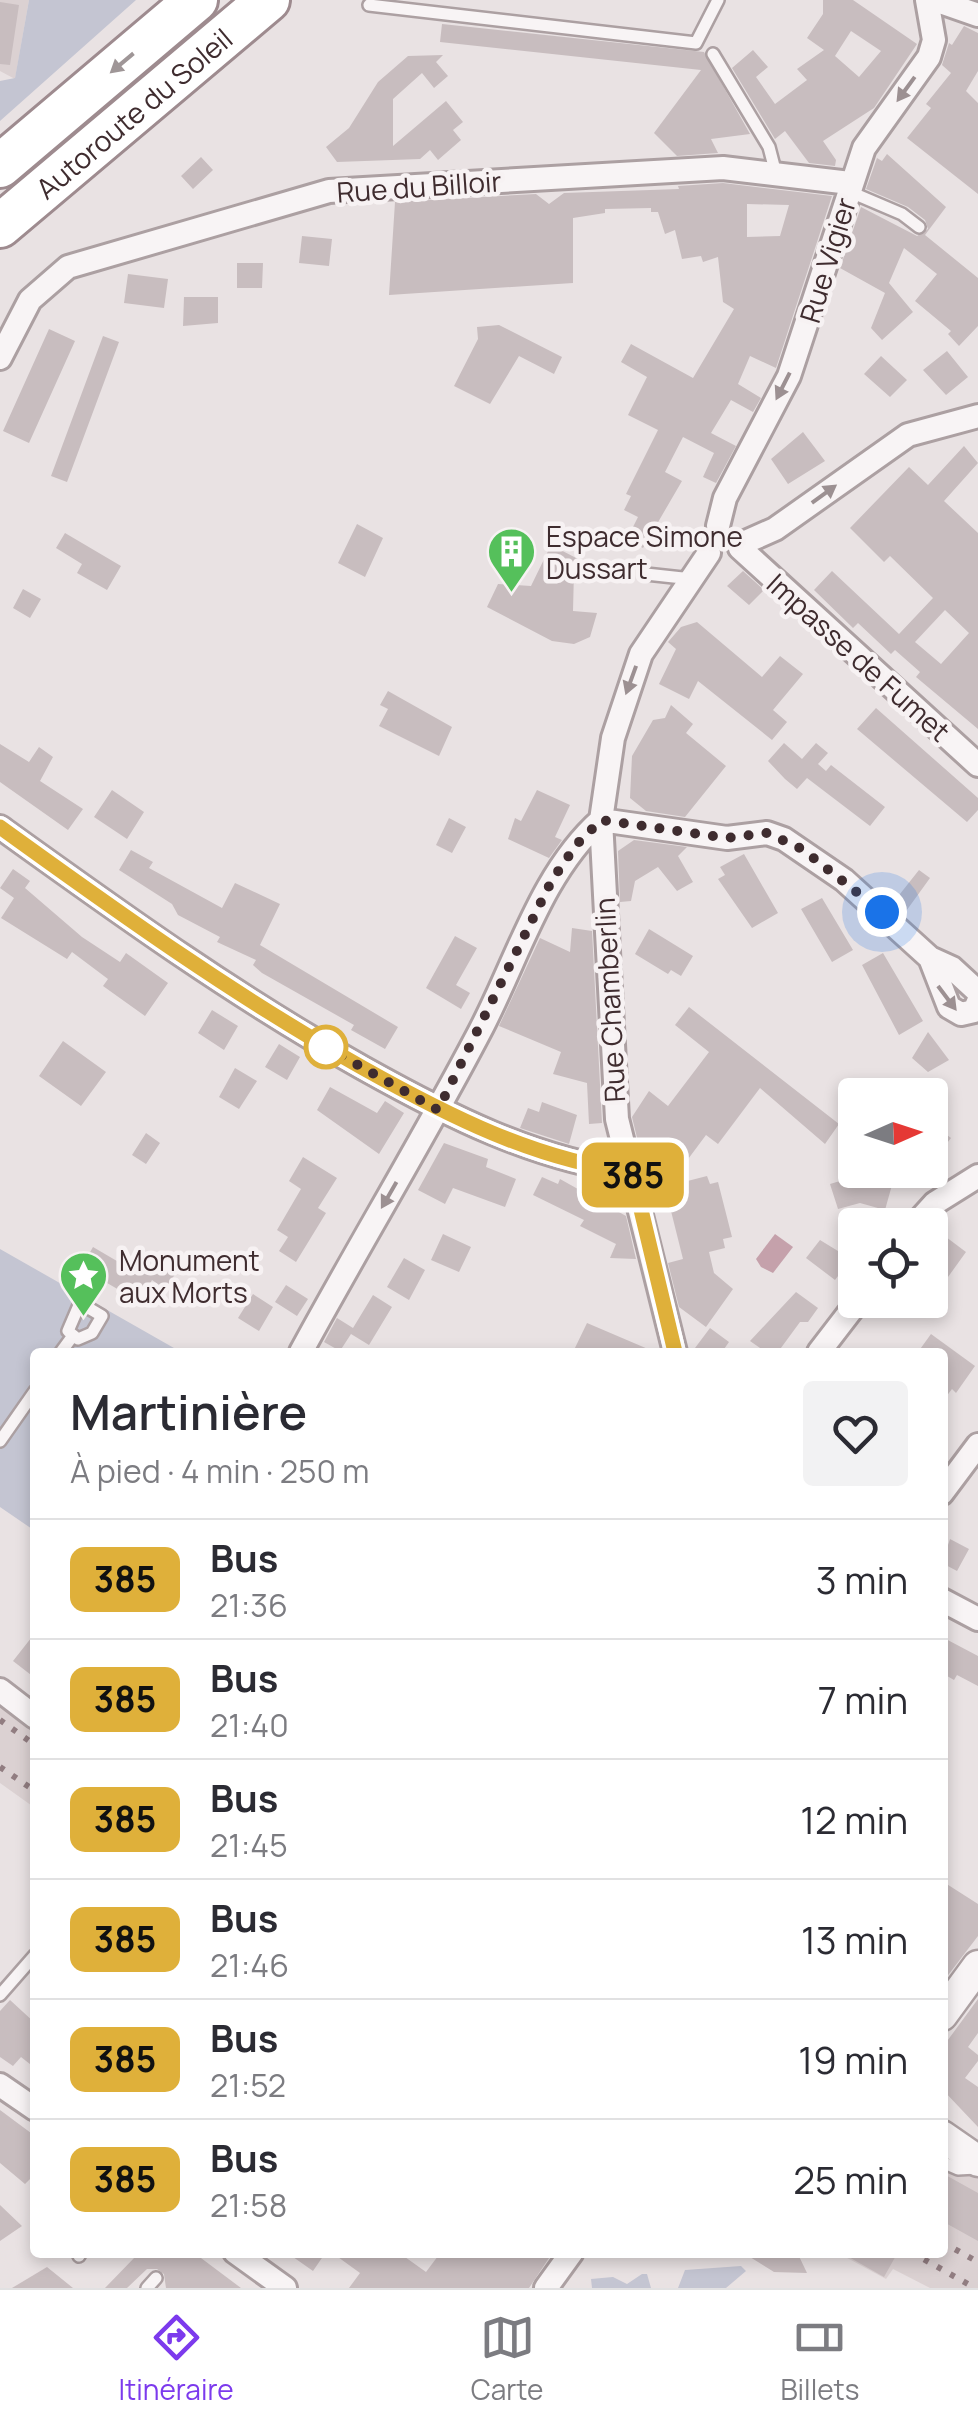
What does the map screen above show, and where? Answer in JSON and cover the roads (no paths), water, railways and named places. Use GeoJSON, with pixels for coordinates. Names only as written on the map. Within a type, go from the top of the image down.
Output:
{"type":"FeatureCollection","features":[{"type":"Feature","properties":{"kind":"highway","name":"Autoroute du Soleil"},"geometry":{"type":"LineString","coordinates":[[0,166],[196,0]]}},
{"type":"Feature","properties":{"kind":"highway","name":"Autoroute du Soleil"},"geometry":{"type":"LineString","coordinates":[[0,226],[268,0]]}},
{"type":"Feature","properties":{"kind":"street"},"geometry":{"type":"LineString","coordinates":[[931,0],[978,16]]}},
{"type":"Feature","properties":{"kind":"street","name":"Rue Vigier"},"geometry":{"type":"LineString","coordinates":[[718,526],[725,498],[789,376],[848,186],[870,138],[930,56],[934,40],[931,0]]}},
{"type":"Feature","properties":{"kind":"street","name":"Rue du Billoir"},"geometry":{"type":"LineString","coordinates":[[0,358],[30,300],[68,267],[329,191],[723,168],[848,186]]}},
{"type":"Feature","properties":{"kind":"street"},"geometry":{"type":"LineString","coordinates":[[709,554],[729,560],[740,546],[775,530],[908,435],[978,416]]}},
{"type":"Feature","properties":{"kind":"street"},"geometry":{"type":"LineString","coordinates":[[303,1348],[438,1110],[552,880],[577,844],[601,820],[613,738],[641,654],[709,554],[706,537],[718,526],[734,529],[740,546]]}},
{"type":"Feature","properties":{"kind":"street","name":"Impasse de Fumet"},"geometry":{"type":"LineString","coordinates":[[740,546],[978,765]]}},
{"type":"Feature","properties":{"kind":"street"},"geometry":{"type":"LineString","coordinates":[[601,820],[727,838],[767,833],[784,839],[844,880],[930,958],[952,968],[978,992]]}},
{"type":"Feature","properties":{"kind":"street","name":"Rue Chamberlin"},"geometry":{"type":"LineString","coordinates":[[601,820],[614,1094],[624,1158],[632,1172],[674,1348]]}},
{"type":"Feature","properties":{"kind":"street"},"geometry":{"type":"LineString","coordinates":[[0,827],[206,976],[438,1110],[520,1144],[632,1172]]}},
{"type":"Feature","properties":{"kind":"street"},"geometry":{"type":"LineString","coordinates":[[930,958],[949,1007],[961,1014],[974,1010],[978,1002]]}},
{"type":"Feature","properties":{"kind":"street"},"geometry":{"type":"LineString","coordinates":[[930,1208],[978,1176]]}},
{"type":"Feature","properties":{"kind":"street"},"geometry":{"type":"LineString","coordinates":[[823,1348],[846,1318]]}},
{"type":"Feature","properties":{"kind":"street"},"geometry":{"type":"LineString","coordinates":[[948,1486],[978,1445]]}},
{"type":"Feature","properties":{"kind":"street"},"geometry":{"type":"LineString","coordinates":[[948,1603],[978,1619]]}},
{"type":"Feature","properties":{"kind":"street"},"geometry":{"type":"LineString","coordinates":[[0,1690],[30,1713]]}},
{"type":"Feature","properties":{"kind":"street"},"geometry":{"type":"LineString","coordinates":[[948,2007],[978,1966]]}},
{"type":"Feature","properties":{"kind":"street"},"geometry":{"type":"LineString","coordinates":[[0,2084],[30,2105]]}},
{"type":"Feature","properties":{"kind":"street"},"geometry":{"type":"LineString","coordinates":[[244,2258],[286,2288]]}},
{"type":"Feature","properties":{"kind":"street"},"geometry":{"type":"LineString","coordinates":[[546,2288],[568,2258]]}},
{"type":"Feature","properties":{"kind":"lane"},"geometry":{"type":"LineString","coordinates":[[369,5],[696,43],[718,0]]}},
{"type":"Feature","properties":{"kind":"lane"},"geometry":{"type":"LineString","coordinates":[[713,54],[769,147],[776,174]]}},
{"type":"Feature","properties":{"kind":"lane"},"geometry":{"type":"LineString","coordinates":[[848,186],[920,227]]}},
{"type":"Feature","properties":{"kind":"lane"},"geometry":{"type":"LineString","coordinates":[[646,574],[692,579]]}},
{"type":"Feature","properties":{"kind":"lane"},"geometry":{"type":"LineString","coordinates":[[64,1348],[72,1337]]}},
{"type":"Feature","properties":{"kind":"lane"},"geometry":{"type":"LineString","coordinates":[[0,1441],[30,1397]]}},
{"type":"Feature","properties":{"kind":"lane"},"geometry":{"type":"LineString","coordinates":[[0,1995],[30,1961]]}},
{"type":"Feature","properties":{"kind":"railway"},"geometry":{"type":"LineString","coordinates":[[0,1720],[30,1741]]}},
{"type":"Feature","properties":{"kind":"railway"},"geometry":{"type":"LineString","coordinates":[[0,1767],[30,1788]]}},
{"type":"Feature","properties":{"kind":"railway"},"geometry":{"type":"LineString","coordinates":[[948,2245],[978,2262]]}},
{"type":"Feature","properties":{"kind":"railway"},"geometry":{"type":"LineString","coordinates":[[922,2258],[975,2288]]}},
{"type":"Feature","properties":{"kind":"place","name":"Espace Simone Dussart"},"geometry":{"type":"Point","coordinates":[511,594]}},
{"type":"Feature","properties":{"kind":"place","name":"Monument aux Morts"},"geometry":{"type":"Point","coordinates":[84,1318]}}]}
